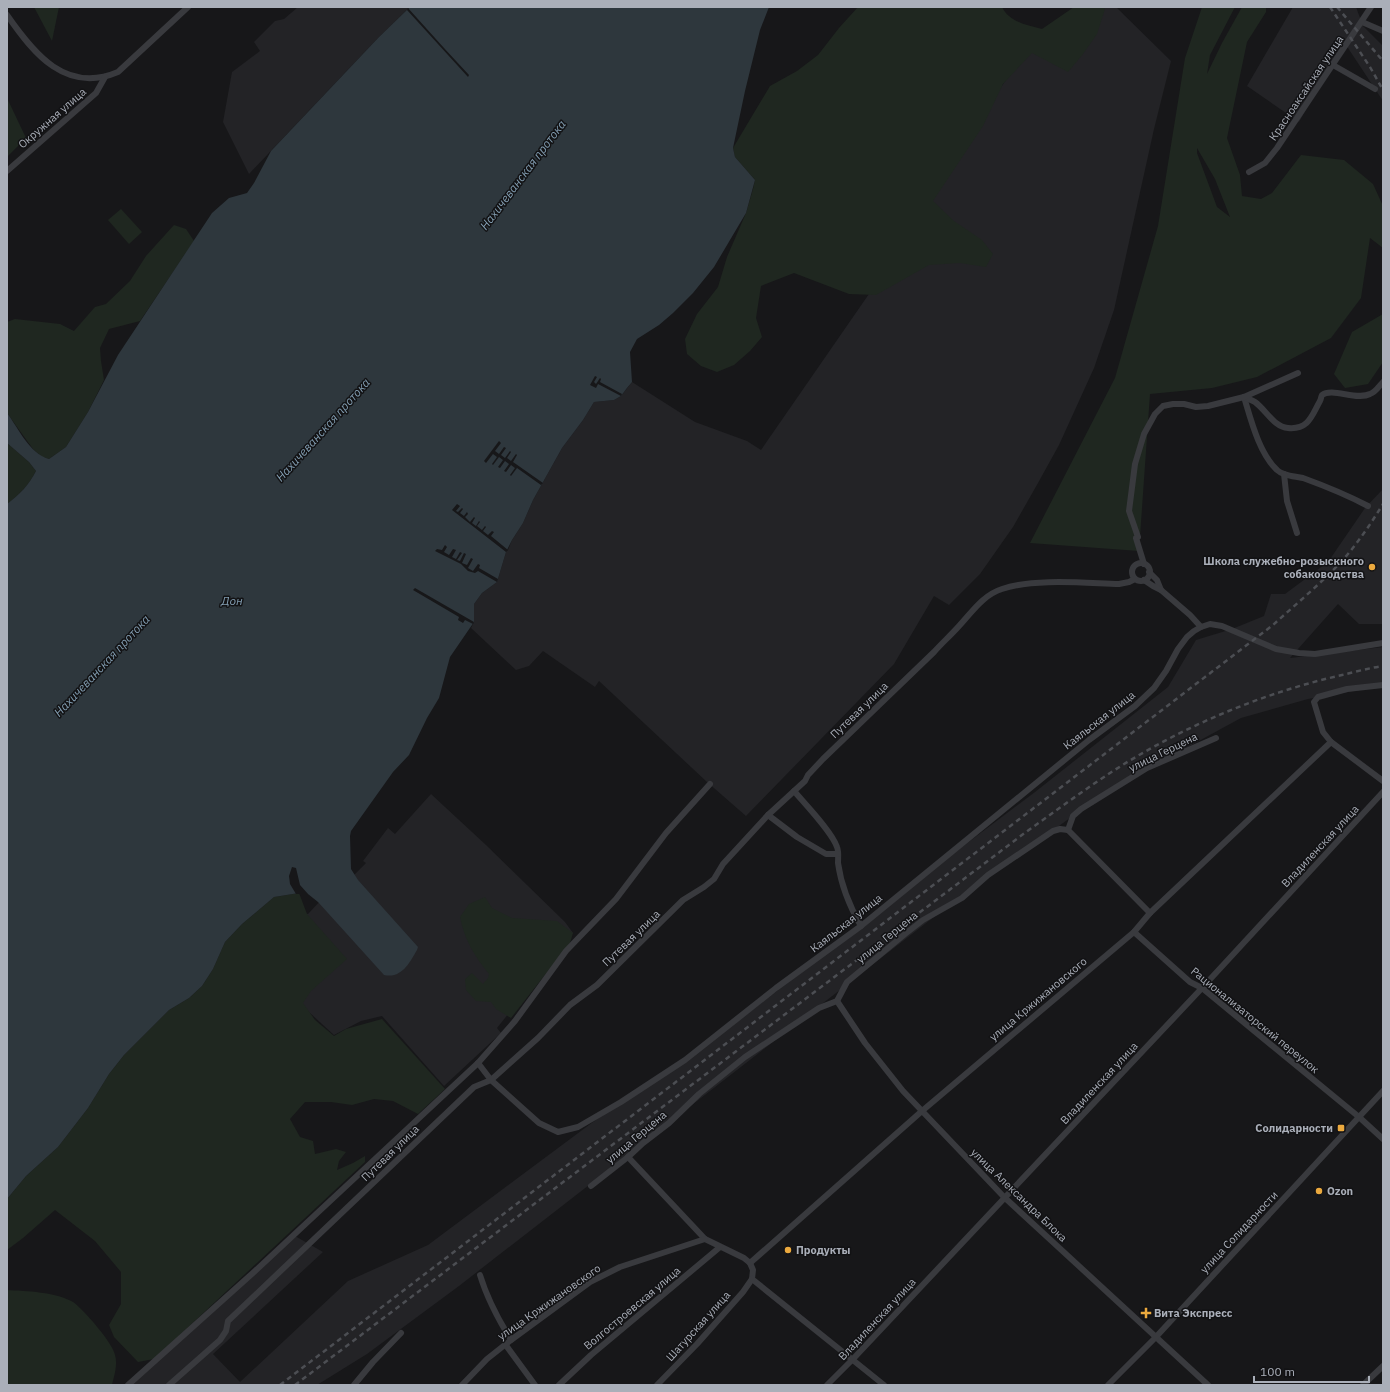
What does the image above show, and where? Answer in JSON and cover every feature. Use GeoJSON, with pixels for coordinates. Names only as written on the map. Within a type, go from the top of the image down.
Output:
{"type":"FeatureCollection","features":[{"type":"Feature","properties":{"kind":"street","name":"Окружная улица"},"geometry":{"type":"LineString","coordinates":[[7,15],[20,34],[37,54],[59,71],[80,78],[105,77],[118,72],[188,7]]}},
{"type":"Feature","properties":{"kind":"street","name":"Красноаксайская улица"},"geometry":{"type":"LineString","coordinates":[[1249,172],[1265,163],[1277,148],[1371,7]]}},
{"type":"Feature","properties":{"kind":"street"},"geometry":{"type":"LineString","coordinates":[[1362,22],[1383,31]]}},
{"type":"Feature","properties":{"kind":"street"},"geometry":{"type":"LineString","coordinates":[[1333,65],[1375,88]]}},
{"type":"Feature","properties":{"kind":"street","name":"Окружная улица"},"geometry":{"type":"LineString","coordinates":[[7,170],[96,93],[105,77]]}},
{"type":"Feature","properties":{"kind":"street","name":"Путевая улица"},"geometry":{"type":"LineString","coordinates":[[1161,590],[1158,580],[1149,572],[1147,566],[1144,564],[1136,538],[1138,537],[1129,511],[1135,464],[1144,434],[1155,414],[1164,406],[1173,404],[1184,404],[1196,407],[1208,406],[1244,397],[1298,373]]}},
{"type":"Feature","properties":{"kind":"street"},"geometry":{"type":"LineString","coordinates":[[1244,397],[1255,402],[1280,425],[1286,428],[1295,428],[1304,426],[1310,420],[1322,395],[1329,393],[1362,397],[1370,395],[1383,382]]}},
{"type":"Feature","properties":{"kind":"street"},"geometry":{"type":"LineString","coordinates":[[1244,397],[1256,434],[1268,459],[1277,470],[1284,474],[1296,476],[1320,485],[1368,506]]}},
{"type":"Feature","properties":{"kind":"street"},"geometry":{"type":"LineString","coordinates":[[1284,474],[1288,501],[1297,533]]}},
{"type":"Feature","properties":{"kind":"street"},"geometry":{"type":"LineString","coordinates":[[1135,579],[1132,572],[1133,568],[1135,565],[1144,564]]}},
{"type":"Feature","properties":{"kind":"street"},"geometry":{"type":"LineString","coordinates":[[1144,580],[1147,578],[1149,572]]}},
{"type":"Feature","properties":{"kind":"street","name":"Путевая улица"},"geometry":{"type":"LineString","coordinates":[[169,1385],[220,1340],[226,1331],[228,1321],[474,1087],[491,1080],[538,1038],[570,1005],[597,985],[683,900],[704,887],[714,878],[723,864],[768,815],[794,791],[823,759],[934,652],[987,596],[1001,589],[1018,585],[1059,582],[1120,584],[1135,579],[1140,581],[1144,580],[1161,590],[1190,615],[1201,627]]}},
{"type":"Feature","properties":{"kind":"street"},"geometry":{"type":"LineString","coordinates":[[1201,627],[1210,624],[1222,626],[1276,649],[1315,654],[1383,643]]}},
{"type":"Feature","properties":{"kind":"street","name":"Каяльская улица"},"geometry":{"type":"LineString","coordinates":[[478,1063],[491,1080],[540,1123],[558,1132],[578,1127],[621,1102],[685,1060],[776,988],[861,926],[1065,759],[1135,706],[1154,688],[1187,637],[1201,627]]}},
{"type":"Feature","properties":{"kind":"street"},"geometry":{"type":"LineString","coordinates":[[1383,685],[1347,689],[1318,697],[1314,702],[1323,732],[1331,742],[1383,781]]}},
{"type":"Feature","properties":{"kind":"street","name":"улица Герцена"},"geometry":{"type":"LineString","coordinates":[[591,1186],[628,1158],[643,1143],[669,1123],[699,1094],[745,1057],[819,1008],[837,1001],[847,982],[923,920],[962,898],[988,876],[1053,831],[1060,829],[1068,830],[1073,816],[1081,809],[1148,768],[1216,738]]}},
{"type":"Feature","properties":{"kind":"street","name":"улица Кржижановского"},"geometry":{"type":"LineString","coordinates":[[750,1263],[922,1111],[1134,932],[1150,913],[1331,742]]}},
{"type":"Feature","properties":{"kind":"street","name":"Путевая улица"},"geometry":{"type":"LineString","coordinates":[[128,1385],[254,1272],[478,1063],[515,1021],[566,951],[616,900],[666,833],[710,784]]}},
{"type":"Feature","properties":{"kind":"street"},"geometry":{"type":"LineString","coordinates":[[794,791],[829,833],[838,847],[838,862],[844,889],[850,907],[861,926]]}},
{"type":"Feature","properties":{"kind":"street","name":"Владиленская улица"},"geometry":{"type":"LineString","coordinates":[[827,1385],[1202,988],[1383,792]]}},
{"type":"Feature","properties":{"kind":"street"},"geometry":{"type":"LineString","coordinates":[[768,815],[797,837],[826,854],[838,854]]}},
{"type":"Feature","properties":{"kind":"street"},"geometry":{"type":"LineString","coordinates":[[1068,830],[1150,913]]}},
{"type":"Feature","properties":{"kind":"street","name":"Рационализаторский переулок"},"geometry":{"type":"LineString","coordinates":[[1134,932],[1190,982],[1202,988],[1359,1117],[1383,1139]]}},
{"type":"Feature","properties":{"kind":"street","name":"улица Александра Блока"},"geometry":{"type":"LineString","coordinates":[[837,1001],[864,1043],[903,1091],[1004,1197],[1155,1338],[1208,1385]]}},
{"type":"Feature","properties":{"kind":"street","name":"улица Солидарности"},"geometry":{"type":"LineString","coordinates":[[1108,1385],[1155,1338],[1383,1091]]}},
{"type":"Feature","properties":{"kind":"street"},"geometry":{"type":"LineString","coordinates":[[628,1158],[705,1239],[744,1258],[750,1263],[752,1280],[884,1385]]}},
{"type":"Feature","properties":{"kind":"street","name":"улица Кржижановского"},"geometry":{"type":"LineString","coordinates":[[462,1385],[487,1359],[505,1344],[590,1282],[620,1267],[705,1239]]}},
{"type":"Feature","properties":{"kind":"street","name":"Волгостроевская улица"},"geometry":{"type":"LineString","coordinates":[[559,1385],[591,1355],[720,1247]]}},
{"type":"Feature","properties":{"kind":"street"},"geometry":{"type":"LineString","coordinates":[[480,1275],[485,1294],[495,1315],[511,1340]]}},
{"type":"Feature","properties":{"kind":"street","name":"Шатурская улица"},"geometry":{"type":"LineString","coordinates":[[657,1385],[702,1338],[752,1280]]}},
{"type":"Feature","properties":{"kind":"street"},"geometry":{"type":"LineString","coordinates":[[354,1385],[373,1362],[401,1334]]}},
{"type":"Feature","properties":{"kind":"street"},"geometry":{"type":"LineString","coordinates":[[505,1344],[535,1385]]}},
{"type":"Feature","properties":{"kind":"street"},"geometry":{"type":"LineString","coordinates":[[1363,1385],[1383,1366]]}},
{"type":"Feature","properties":{"kind":"shaded area"},"geometry":{"type":"Polygon","coordinates":[[[34,7],[59,7],[52,41],[34,7]]]}},
{"type":"Feature","properties":{"kind":"shaded area"},"geometry":{"type":"Polygon","coordinates":[[[298,7],[410,7],[379,37],[249,174],[223,122],[232,72],[260,51],[254,42],[275,21],[284,19],[298,7]]]}},
{"type":"Feature","properties":{"kind":"shaded area"},"geometry":{"type":"Polygon","coordinates":[[[858,7],[1002,7],[1009,16],[1019,22],[1042,29],[1074,7],[1104,7],[1105,9],[1097,34],[1068,72],[1032,53],[1003,84],[983,126],[933,201],[954,221],[982,240],[993,254],[986,267],[960,263],[929,265],[876,295],[849,294],[794,273],[761,286],[756,318],[762,337],[750,351],[734,365],[717,372],[701,366],[687,354],[685,339],[697,314],[718,287],[727,257],[746,213],[755,180],[735,157],[733,148],[770,86],[797,71],[818,55],[858,7]]]}},
{"type":"Feature","properties":{"kind":"shaded area"},"geometry":{"type":"Polygon","coordinates":[[[1095,7],[1116,7],[1171,61],[1154,129],[1114,310],[1094,368],[1059,445],[1038,483],[1013,527],[980,574],[949,605],[934,596],[894,664],[746,816],[707,782],[599,681],[595,687],[543,651],[529,666],[516,670],[471,628],[474,622],[474,604],[482,593],[497,582],[506,552],[523,523],[533,500],[562,448],[583,420],[594,402],[614,400],[621,396],[632,382],[695,422],[747,441],[761,450],[925,213],[919,206],[1035,38],[1095,7]]]}},
{"type":"Feature","properties":{"kind":"shaded area"},"geometry":{"type":"Polygon","coordinates":[[[1202,7],[1235,7],[1210,55],[1207,74],[1242,7],[1266,7],[1266,12],[1247,42],[1227,138],[1240,175],[1242,196],[1261,199],[1272,193],[1301,155],[1344,160],[1373,184],[1383,206],[1383,248],[1370,238],[1361,298],[1331,338],[1257,377],[1212,388],[1150,394],[1139,551],[1030,543],[1115,378],[1158,226],[1185,58],[1202,7]],[[1197,148],[1197,153],[1217,207],[1230,217],[1215,179],[1197,148]]]}},
{"type":"Feature","properties":{"kind":"shaded area"},"geometry":{"type":"Polygon","coordinates":[[[1293,7],[1356,7],[1363,26],[1383,46],[1383,101],[1344,42],[1299,122],[1247,86],[1293,7]]]}},
{"type":"Feature","properties":{"kind":"shaded area"},"geometry":{"type":"Polygon","coordinates":[[[7,98],[26,138],[7,157],[7,98]]]}},
{"type":"Feature","properties":{"kind":"shaded area"},"geometry":{"type":"Polygon","coordinates":[[[121,209],[142,232],[129,244],[108,220],[121,209]]]}},
{"type":"Feature","properties":{"kind":"shaded area"},"geometry":{"type":"Polygon","coordinates":[[[174,225],[186,229],[194,241],[140,321],[109,329],[100,348],[104,380],[88,412],[66,447],[49,459],[42,457],[33,449],[7,413],[7,322],[15,319],[60,324],[74,331],[95,307],[106,304],[130,281],[146,256],[174,225]]]}},
{"type":"Feature","properties":{"kind":"shaded area"},"geometry":{"type":"Polygon","coordinates":[[[1383,314],[1383,362],[1368,384],[1345,388],[1334,374],[1352,332],[1383,314]]]}},
{"type":"Feature","properties":{"kind":"shaded area"},"geometry":{"type":"Polygon","coordinates":[[[7,443],[29,462],[36,471],[30,481],[16,497],[7,504],[7,443]]]}},
{"type":"Feature","properties":{"kind":"shaded area"},"geometry":{"type":"Polygon","coordinates":[[[1383,489],[1383,624],[1359,624],[1338,604],[1290,658],[1383,647],[1383,686],[1308,699],[1241,718],[1107,791],[930,920],[459,1286],[367,1354],[317,1385],[128,1385],[295,1236],[323,1252],[213,1354],[240,1382],[348,1281],[428,1245],[597,1119],[730,1027],[824,955],[884,906],[1035,792],[1168,687],[1196,640],[1232,629],[1264,616],[1271,594],[1285,594],[1328,562],[1365,508],[1383,489]]]}},
{"type":"Feature","properties":{"kind":"shaded area"},"geometry":{"type":"Polygon","coordinates":[[[431,794],[565,922],[573,933],[497,1028],[501,1033],[444,1086],[382,1016],[361,1021],[334,1035],[238,947],[290,910],[308,914],[348,871],[354,875],[366,863],[363,861],[388,828],[395,834],[431,794]]]}},
{"type":"Feature","properties":{"kind":"shaded area"},"geometry":{"type":"Polygon","coordinates":[[[299,893],[307,914],[347,959],[311,991],[303,1003],[315,1020],[334,1036],[346,1029],[382,1019],[445,1089],[418,1114],[393,1101],[374,1099],[352,1105],[331,1102],[305,1102],[290,1119],[300,1137],[313,1141],[315,1154],[336,1149],[346,1152],[339,1161],[337,1170],[365,1156],[365,1162],[154,1359],[138,1362],[114,1337],[109,1325],[121,1304],[121,1272],[95,1241],[55,1210],[7,1250],[7,1199],[26,1176],[58,1147],[88,1108],[109,1074],[124,1055],[169,1010],[189,998],[202,986],[213,969],[225,942],[242,924],[274,897],[299,893]]]}},
{"type":"Feature","properties":{"kind":"shaded area"},"geometry":{"type":"Polygon","coordinates":[[[485,897],[492,908],[512,918],[557,921],[573,933],[570,943],[511,1018],[496,1009],[491,1002],[476,1001],[466,990],[465,979],[472,973],[483,984],[488,978],[489,974],[471,947],[464,933],[460,917],[469,904],[485,897]]]}},
{"type":"Feature","properties":{"kind":"shaded area"},"geometry":{"type":"Polygon","coordinates":[[[7,1290],[50,1294],[73,1302],[78,1306],[97,1327],[113,1350],[116,1363],[112,1385],[7,1385],[7,1290]]]}},
{"type":"Feature","properties":{"kind":"water","name":"Дон"},"geometry":{"type":"Polygon","coordinates":[[[410,7],[769,7],[760,30],[733,148],[735,157],[755,180],[746,213],[714,267],[693,293],[659,325],[637,339],[630,352],[632,382],[621,396],[614,400],[594,402],[583,420],[562,448],[533,500],[523,523],[506,552],[497,582],[482,593],[474,604],[474,622],[450,657],[439,698],[427,718],[409,755],[393,772],[351,831],[351,869],[358,880],[418,947],[408,964],[401,972],[390,976],[384,975],[318,902],[308,894],[299,893],[274,897],[242,924],[225,942],[213,969],[202,986],[189,998],[169,1010],[124,1055],[109,1074],[88,1108],[58,1147],[26,1176],[7,1199],[7,504],[16,497],[30,481],[36,471],[29,462],[7,443],[7,413],[25,440],[42,456],[49,459],[66,447],[88,412],[118,355],[212,213],[229,198],[247,193],[271,151],[379,37],[410,7]]]}},
{"type":"Feature","properties":{"kind":"pier"},"geometry":{"type":"Polygon","coordinates":[[[408,8],[469,75],[468,77],[407,10],[408,8]]]}},
{"type":"Feature","properties":{"kind":"pier"},"geometry":{"type":"Polygon","coordinates":[[[595,376],[597,377],[594,382],[596,384],[600,378],[600,382],[622,394],[621,396],[598,384],[596,388],[590,385],[595,376]]]}},
{"type":"Feature","properties":{"kind":"pier"},"geometry":{"type":"Polygon","coordinates":[[[499,441],[501,443],[495,451],[499,454],[504,447],[506,448],[501,455],[505,458],[510,451],[511,452],[507,458],[511,461],[516,454],[517,455],[513,462],[543,483],[541,485],[517,468],[511,476],[510,475],[515,468],[511,465],[506,472],[504,471],[509,464],[505,461],[500,468],[498,467],[503,460],[499,457],[493,465],[492,464],[497,457],[493,454],[486,463],[484,461],[499,441]]]}},
{"type":"Feature","properties":{"kind":"pier"},"geometry":{"type":"Polygon","coordinates":[[[457,504],[460,506],[456,511],[458,512],[462,508],[463,509],[460,513],[464,516],[467,512],[468,514],[465,517],[470,522],[474,517],[475,518],[472,523],[476,526],[479,521],[480,522],[477,526],[482,530],[485,526],[486,527],[483,531],[488,535],[492,531],[494,532],[491,536],[508,550],[506,552],[452,510],[457,504]]]}},
{"type":"Feature","properties":{"kind":"pier"},"geometry":{"type":"Polygon","coordinates":[[[445,545],[447,547],[444,552],[449,555],[453,549],[456,550],[452,557],[456,559],[460,552],[462,553],[457,560],[460,561],[464,553],[466,554],[462,563],[467,565],[471,558],[473,559],[468,568],[473,571],[478,564],[480,565],[479,568],[498,579],[497,582],[478,571],[475,573],[468,571],[461,564],[435,551],[437,549],[442,550],[445,545]]]}},
{"type":"Feature","properties":{"kind":"pier"},"geometry":{"type":"Polygon","coordinates":[[[415,588],[474,622],[473,624],[465,620],[463,623],[458,620],[459,617],[413,590],[415,588]]]}},
{"type":"Feature","properties":{"kind":"pier"},"geometry":{"type":"Polygon","coordinates":[[[292,867],[296,868],[300,885],[308,894],[296,894],[290,884],[289,876],[292,867]]]}},
{"type":"Feature","properties":{"kind":"railway"},"geometry":{"type":"LineString","coordinates":[[1330,7],[1370,67],[1383,90]]}},
{"type":"Feature","properties":{"kind":"railway"},"geometry":{"type":"LineString","coordinates":[[1337,7],[1383,61]]}},
{"type":"Feature","properties":{"kind":"railway"},"geometry":{"type":"LineString","coordinates":[[280,1385],[1273,625],[1315,588],[1339,564],[1351,550],[1383,504]]}},
{"type":"Feature","properties":{"kind":"railway"},"geometry":{"type":"LineString","coordinates":[[295,1385],[1026,832],[1102,778],[1129,761],[1179,734],[1205,721],[1259,699],[1314,682],[1383,666]]}},
{"type":"Feature","properties":{"kind":"place","name":"Школа служебно-розыскного собаководства"},"geometry":{"type":"Point","coordinates":[1372,567]}},
{"type":"Feature","properties":{"kind":"place","name":"Солидарности"},"geometry":{"type":"Point","coordinates":[1341,1128]}},
{"type":"Feature","properties":{"kind":"place","name":"Ozon"},"geometry":{"type":"Point","coordinates":[1319,1191]}},
{"type":"Feature","properties":{"kind":"place","name":"Продукты"},"geometry":{"type":"Point","coordinates":[788,1250]}},
{"type":"Feature","properties":{"kind":"place","name":"Вита Экспресс"},"geometry":{"type":"Point","coordinates":[1146,1313]}},
{"type":"Feature","properties":{"kind":"water label","name":"Нахичеванская протока"},"geometry":{"type":"Point","coordinates":[523,175]}},
{"type":"Feature","properties":{"kind":"water label","name":"Нахичеванская протока"},"geometry":{"type":"Point","coordinates":[323,430]}},
{"type":"Feature","properties":{"kind":"water label","name":"Нахичеванская протока"},"geometry":{"type":"Point","coordinates":[102,666]}}]}
